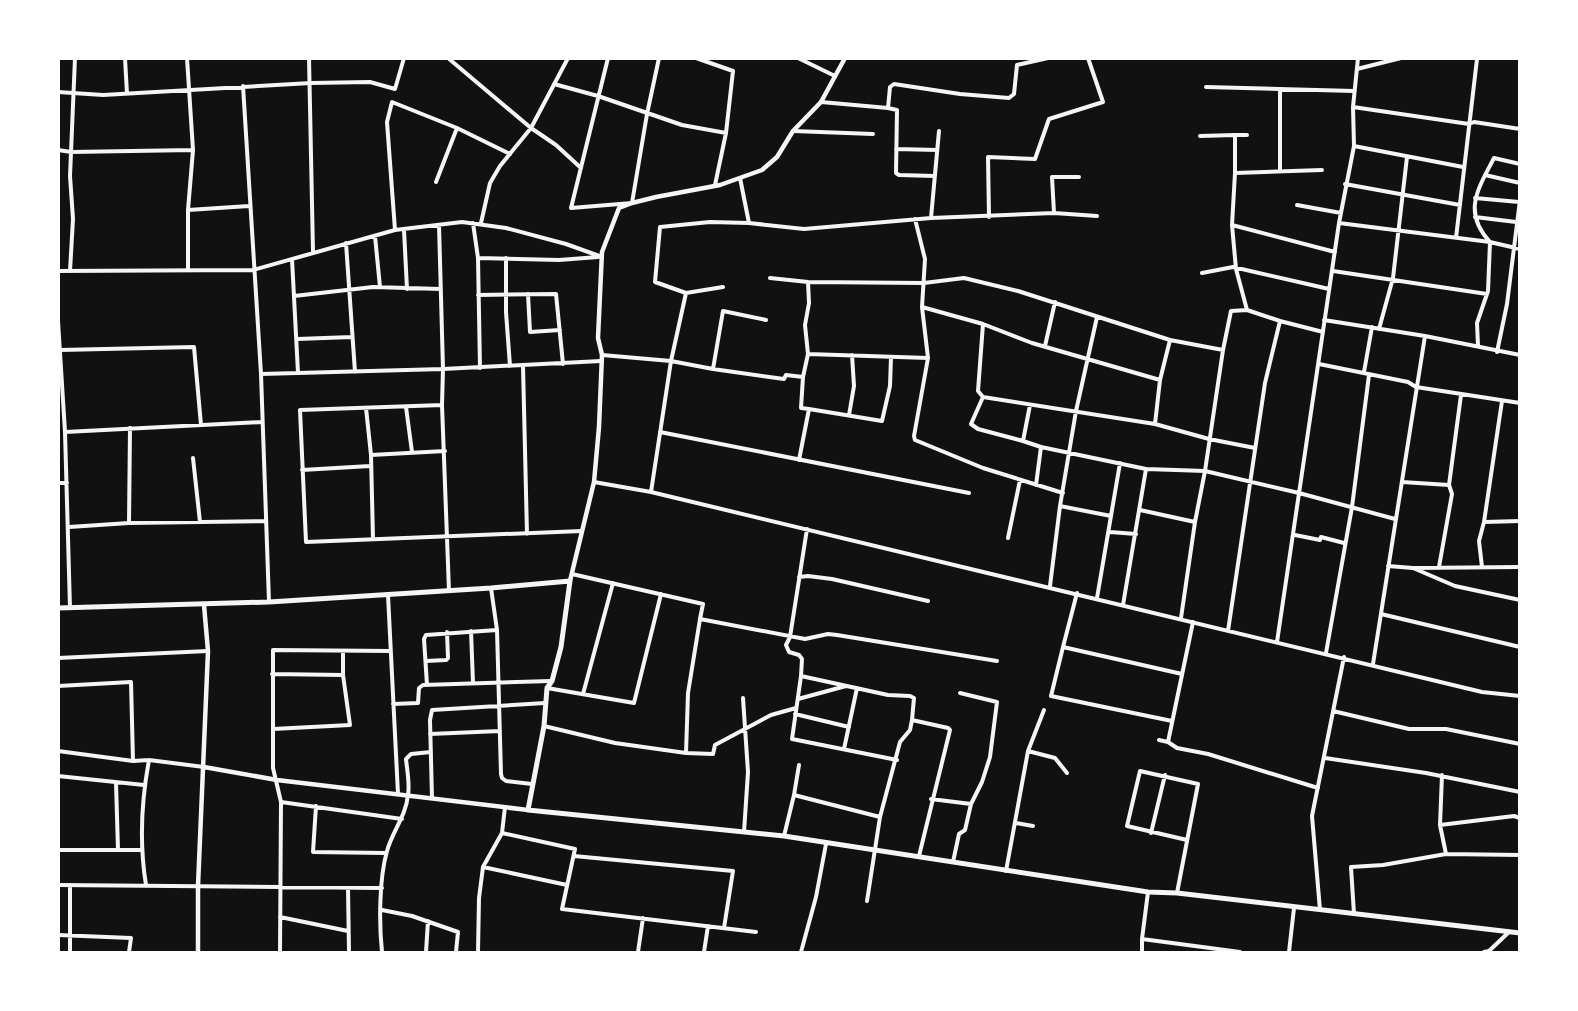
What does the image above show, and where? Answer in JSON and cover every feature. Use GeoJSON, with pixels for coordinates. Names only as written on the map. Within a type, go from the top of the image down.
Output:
{"type":"FeatureCollection","features":[{"type":"Feature","properties":{"kind":"main road"},"geometry":{"type":"LineString","coordinates":[[58,608],[269,602],[570,581],[561,647],[552,681],[547,688],[544,726],[528,810],[784,836],[919,856],[1006,872],[1148,892],[1177,893],[1520,933]]}},
{"type":"Feature","properties":{"kind":"street"},"geometry":{"type":"LineString","coordinates":[[70,271],[75,58]]}},
{"type":"Feature","properties":{"kind":"street"},"geometry":{"type":"LineString","coordinates":[[125,58],[127,94]]}},
{"type":"Feature","properties":{"kind":"street"},"geometry":{"type":"LineString","coordinates":[[188,58],[193,150],[188,210],[188,271]]}},
{"type":"Feature","properties":{"kind":"street"},"geometry":{"type":"LineString","coordinates":[[309,58],[314,252]]}},
{"type":"Feature","properties":{"kind":"street"},"geometry":{"type":"LineString","coordinates":[[58,92],[103,95],[243,86],[370,82],[395,89],[404,58]]}},
{"type":"Feature","properties":{"kind":"street"},"geometry":{"type":"LineString","coordinates":[[448,58],[581,168]]}},
{"type":"Feature","properties":{"kind":"street"},"geometry":{"type":"LineString","coordinates":[[481,223],[490,183],[531,128],[568,58]]}},
{"type":"Feature","properties":{"kind":"street"},"geometry":{"type":"LineString","coordinates":[[608,58],[571,208],[632,203],[715,185],[762,170],[777,157],[793,131],[820,102],[845,58]]}},
{"type":"Feature","properties":{"kind":"street"},"geometry":{"type":"LineString","coordinates":[[632,203],[659,58]]}},
{"type":"Feature","properties":{"kind":"street"},"geometry":{"type":"LineString","coordinates":[[689,58],[734,71],[726,133],[715,185]]}},
{"type":"Feature","properties":{"kind":"street"},"geometry":{"type":"LineString","coordinates":[[798,58],[836,76]]}},
{"type":"Feature","properties":{"kind":"street"},"geometry":{"type":"LineString","coordinates":[[888,108],[890,87],[894,84],[960,94],[1009,98],[1014,94],[1017,65],[1048,58]]}},
{"type":"Feature","properties":{"kind":"street"},"geometry":{"type":"LineString","coordinates":[[989,217],[988,158],[1035,159],[1048,119],[1103,102],[1088,58]]}},
{"type":"Feature","properties":{"kind":"street"},"geometry":{"type":"LineString","coordinates":[[1277,642],[1345,184],[1354,146],[1353,107],[1358,58]]}},
{"type":"Feature","properties":{"kind":"street"},"geometry":{"type":"LineString","coordinates":[[1357,69],[1401,58]]}},
{"type":"Feature","properties":{"kind":"street"},"geometry":{"type":"LineString","coordinates":[[1456,238],[1477,59]]}},
{"type":"Feature","properties":{"kind":"street"},"geometry":{"type":"LineString","coordinates":[[554,84],[598,96],[682,125],[726,133]]}},
{"type":"Feature","properties":{"kind":"street"},"geometry":{"type":"LineString","coordinates":[[243,86],[261,374],[269,602]]}},
{"type":"Feature","properties":{"kind":"street"},"geometry":{"type":"LineString","coordinates":[[1206,87],[1354,91]]}},
{"type":"Feature","properties":{"kind":"street"},"geometry":{"type":"LineString","coordinates":[[1280,89],[1280,170]]}},
{"type":"Feature","properties":{"kind":"street"},"geometry":{"type":"LineString","coordinates":[[395,230],[387,122],[392,102],[457,128],[510,154]]}},
{"type":"Feature","properties":{"kind":"street"},"geometry":{"type":"LineString","coordinates":[[820,102],[897,110],[896,173],[935,176]]}},
{"type":"Feature","properties":{"kind":"street"},"geometry":{"type":"LineString","coordinates":[[1353,107],[1520,129]]}},
{"type":"Feature","properties":{"kind":"street"},"geometry":{"type":"LineString","coordinates":[[436,182],[457,128]]}},
{"type":"Feature","properties":{"kind":"street"},"geometry":{"type":"LineString","coordinates":[[793,131],[873,134]]}},
{"type":"Feature","properties":{"kind":"street"},"geometry":{"type":"LineString","coordinates":[[931,218],[939,131]]}},
{"type":"Feature","properties":{"kind":"street"},"geometry":{"type":"LineString","coordinates":[[1235,135],[1232,225],[1236,269],[1247,310]]}},
{"type":"Feature","properties":{"kind":"street"},"geometry":{"type":"LineString","coordinates":[[1200,136],[1247,135]]}},
{"type":"Feature","properties":{"kind":"street"},"geometry":{"type":"LineString","coordinates":[[1354,146],[1463,167]]}},
{"type":"Feature","properties":{"kind":"street"},"geometry":{"type":"LineString","coordinates":[[896,149],[937,150]]}},
{"type":"Feature","properties":{"kind":"street"},"geometry":{"type":"LineString","coordinates":[[58,150],[71,152],[193,150]]}},
{"type":"Feature","properties":{"kind":"street"},"geometry":{"type":"LineString","coordinates":[[1379,329],[1393,278],[1407,157]]}},
{"type":"Feature","properties":{"kind":"street"},"geometry":{"type":"LineString","coordinates":[[1478,346],[1477,323],[1487,294],[1490,242],[1481,233],[1475,217],[1475,198],[1494,158],[1520,164]]}},
{"type":"Feature","properties":{"kind":"street"},"geometry":{"type":"LineString","coordinates":[[1235,172],[1322,170]]}},
{"type":"Feature","properties":{"kind":"street"},"geometry":{"type":"LineString","coordinates":[[1485,175],[1520,183]]}},
{"type":"Feature","properties":{"kind":"street"},"geometry":{"type":"LineString","coordinates":[[1054,213],[1052,177],[1079,177]]}},
{"type":"Feature","properties":{"kind":"street"},"geometry":{"type":"LineString","coordinates":[[740,178],[749,223]]}},
{"type":"Feature","properties":{"kind":"street"},"geometry":{"type":"LineString","coordinates":[[1345,184],[1460,205]]}},
{"type":"Feature","properties":{"kind":"street"},"geometry":{"type":"LineString","coordinates":[[1475,198],[1519,201],[1507,304],[1497,352]]}},
{"type":"Feature","properties":{"kind":"street"},"geometry":{"type":"LineString","coordinates":[[570,581],[594,482],[602,355],[598,338],[602,257],[619,208],[632,203]]}},
{"type":"Feature","properties":{"kind":"street"},"geometry":{"type":"LineString","coordinates":[[1297,205],[1341,213]]}},
{"type":"Feature","properties":{"kind":"street"},"geometry":{"type":"LineString","coordinates":[[188,210],[249,206]]}},
{"type":"Feature","properties":{"kind":"street"},"geometry":{"type":"LineString","coordinates":[[723,287],[686,292],[656,282],[660,227],[710,222],[749,223],[804,229],[931,218],[1054,213],[1098,216]]}},
{"type":"Feature","properties":{"kind":"street"},"geometry":{"type":"LineString","coordinates":[[1475,217],[1516,222]]}},
{"type":"Feature","properties":{"kind":"street"},"geometry":{"type":"LineString","coordinates":[[915,219],[924,259],[922,307],[928,358],[915,440],[983,468],[1064,493]]}},
{"type":"Feature","properties":{"kind":"street"},"geometry":{"type":"LineString","coordinates":[[58,271],[253,270],[395,230],[462,222],[481,223],[566,244],[602,257]]}},
{"type":"Feature","properties":{"kind":"street"},"geometry":{"type":"LineString","coordinates":[[473,223],[478,258],[480,368]]}},
{"type":"Feature","properties":{"kind":"street"},"geometry":{"type":"LineString","coordinates":[[1339,223],[1490,242],[1520,249]]}},
{"type":"Feature","properties":{"kind":"street"},"geometry":{"type":"LineString","coordinates":[[439,225],[442,405],[449,591]]}},
{"type":"Feature","properties":{"kind":"street"},"geometry":{"type":"LineString","coordinates":[[1232,225],[1335,252]]}},
{"type":"Feature","properties":{"kind":"street"},"geometry":{"type":"LineString","coordinates":[[404,229],[407,289]]}},
{"type":"Feature","properties":{"kind":"street"},"geometry":{"type":"LineString","coordinates":[[375,236],[380,288]]}},
{"type":"Feature","properties":{"kind":"street"},"geometry":{"type":"LineString","coordinates":[[346,243],[355,372]]}},
{"type":"Feature","properties":{"kind":"street"},"geometry":{"type":"LineString","coordinates":[[478,258],[559,260],[602,257]]}},
{"type":"Feature","properties":{"kind":"street"},"geometry":{"type":"LineString","coordinates":[[506,258],[510,366]]}},
{"type":"Feature","properties":{"kind":"street"},"geometry":{"type":"LineString","coordinates":[[292,259],[298,373]]}},
{"type":"Feature","properties":{"kind":"street"},"geometry":{"type":"LineString","coordinates":[[1202,273],[1233,267],[1329,289]]}},
{"type":"Feature","properties":{"kind":"street"},"geometry":{"type":"LineString","coordinates":[[1333,271],[1393,278],[1487,294]]}},
{"type":"Feature","properties":{"kind":"street"},"geometry":{"type":"LineString","coordinates":[[770,278],[808,282],[924,283],[964,278],[1056,302],[1170,340],[1223,350]]}},
{"type":"Feature","properties":{"kind":"street"},"geometry":{"type":"LineString","coordinates":[[808,282],[809,303],[805,325],[808,354],[803,377],[801,408],[882,421],[890,386],[891,357]]}},
{"type":"Feature","properties":{"kind":"street"},"geometry":{"type":"LineString","coordinates":[[294,296],[380,288],[441,289]]}},
{"type":"Feature","properties":{"kind":"street"},"geometry":{"type":"LineString","coordinates":[[651,492],[671,361],[686,292]]}},
{"type":"Feature","properties":{"kind":"street"},"geometry":{"type":"LineString","coordinates":[[528,294],[530,332],[560,330]]}},
{"type":"Feature","properties":{"kind":"street"},"geometry":{"type":"LineString","coordinates":[[478,295],[556,294],[563,363]]}},
{"type":"Feature","properties":{"kind":"street"},"geometry":{"type":"LineString","coordinates":[[1045,346],[1056,302]]}},
{"type":"Feature","properties":{"kind":"street"},"geometry":{"type":"LineString","coordinates":[[922,307],[1160,380]]}},
{"type":"Feature","properties":{"kind":"street"},"geometry":{"type":"LineString","coordinates":[[1181,618],[1231,311],[1247,310],[1323,332]]}},
{"type":"Feature","properties":{"kind":"street"},"geometry":{"type":"LineString","coordinates":[[713,369],[723,311],[766,320]]}},
{"type":"Feature","properties":{"kind":"street"},"geometry":{"type":"LineString","coordinates":[[1050,586],[1060,506],[1071,453],[1076,411],[1097,317]]}},
{"type":"Feature","properties":{"kind":"street"},"geometry":{"type":"LineString","coordinates":[[1324,320],[1425,336],[1520,356]]}},
{"type":"Feature","properties":{"kind":"street"},"geometry":{"type":"LineString","coordinates":[[58,321],[66,432],[70,608]]}},
{"type":"Feature","properties":{"kind":"street"},"geometry":{"type":"LineString","coordinates":[[1228,631],[1265,383],[1280,321]]}},
{"type":"Feature","properties":{"kind":"street"},"geometry":{"type":"LineString","coordinates":[[983,324],[978,391],[983,397],[1155,424],[1209,439],[1256,448]]}},
{"type":"Feature","properties":{"kind":"street"},"geometry":{"type":"LineString","coordinates":[[1364,372],[1372,327]]}},
{"type":"Feature","properties":{"kind":"street"},"geometry":{"type":"LineString","coordinates":[[1373,664],[1425,336]]}},
{"type":"Feature","properties":{"kind":"street"},"geometry":{"type":"LineString","coordinates":[[297,339],[352,337]]}},
{"type":"Feature","properties":{"kind":"street"},"geometry":{"type":"LineString","coordinates":[[1155,424],[1160,380],[1170,340]]}},
{"type":"Feature","properties":{"kind":"street"},"geometry":{"type":"LineString","coordinates":[[60,350],[194,346],[201,425]]}},
{"type":"Feature","properties":{"kind":"street"},"geometry":{"type":"LineString","coordinates":[[808,354],[928,358]]}},
{"type":"Feature","properties":{"kind":"street"},"geometry":{"type":"LineString","coordinates":[[602,355],[671,361],[784,379],[786,375],[803,377]]}},
{"type":"Feature","properties":{"kind":"street"},"geometry":{"type":"LineString","coordinates":[[849,415],[854,386],[852,355]]}},
{"type":"Feature","properties":{"kind":"street"},"geometry":{"type":"LineString","coordinates":[[261,374],[480,368],[601,361]]}},
{"type":"Feature","properties":{"kind":"street"},"geometry":{"type":"LineString","coordinates":[[1319,364],[1408,382],[1416,387],[1520,403]]}},
{"type":"Feature","properties":{"kind":"street"},"geometry":{"type":"LineString","coordinates":[[523,366],[527,534]]}},
{"type":"Feature","properties":{"kind":"street"},"geometry":{"type":"LineString","coordinates":[[1326,653],[1352,507],[1369,375]]}},
{"type":"Feature","properties":{"kind":"street"},"geometry":{"type":"LineString","coordinates":[[1439,567],[1452,494],[1449,485],[1461,395]]}},
{"type":"Feature","properties":{"kind":"street"},"geometry":{"type":"LineString","coordinates":[[983,397],[971,424],[978,429],[1041,447],[1146,469],[1205,471],[1395,519]]}},
{"type":"Feature","properties":{"kind":"street"},"geometry":{"type":"LineString","coordinates":[[1482,567],[1479,541],[1484,522],[1502,401]]}},
{"type":"Feature","properties":{"kind":"street"},"geometry":{"type":"LineString","coordinates":[[442,405],[300,410],[306,542],[582,531]]}},
{"type":"Feature","properties":{"kind":"street"},"geometry":{"type":"LineString","coordinates":[[1023,441],[1030,405]]}},
{"type":"Feature","properties":{"kind":"street"},"geometry":{"type":"LineString","coordinates":[[406,407],[412,452]]}},
{"type":"Feature","properties":{"kind":"street"},"geometry":{"type":"LineString","coordinates":[[366,408],[371,455],[373,539]]}},
{"type":"Feature","properties":{"kind":"street"},"geometry":{"type":"LineString","coordinates":[[799,460],[809,409]]}},
{"type":"Feature","properties":{"kind":"street"},"geometry":{"type":"LineString","coordinates":[[66,432],[262,422]]}},
{"type":"Feature","properties":{"kind":"street"},"geometry":{"type":"LineString","coordinates":[[129,523],[130,428]]}},
{"type":"Feature","properties":{"kind":"street"},"geometry":{"type":"LineString","coordinates":[[660,432],[969,493]]}},
{"type":"Feature","properties":{"kind":"street"},"geometry":{"type":"LineString","coordinates":[[1036,485],[1041,447]]}},
{"type":"Feature","properties":{"kind":"street"},"geometry":{"type":"LineString","coordinates":[[371,455],[445,451]]}},
{"type":"Feature","properties":{"kind":"street"},"geometry":{"type":"LineString","coordinates":[[193,458],[200,522]]}},
{"type":"Feature","properties":{"kind":"street"},"geometry":{"type":"LineString","coordinates":[[1097,598],[1110,531],[1119,464]]}},
{"type":"Feature","properties":{"kind":"street"},"geometry":{"type":"LineString","coordinates":[[301,470],[370,466]]}},
{"type":"Feature","properties":{"kind":"street"},"geometry":{"type":"LineString","coordinates":[[1123,605],[1146,469]]}},
{"type":"Feature","properties":{"kind":"street"},"geometry":{"type":"LineString","coordinates":[[1008,538],[1020,480]]}},
{"type":"Feature","properties":{"kind":"street"},"geometry":{"type":"LineString","coordinates":[[594,482],[651,492],[972,570],[1050,586],[1482,692],[1520,696]]}},
{"type":"Feature","properties":{"kind":"street"},"geometry":{"type":"LineString","coordinates":[[1402,482],[1449,485]]}},
{"type":"Feature","properties":{"kind":"street"},"geometry":{"type":"LineString","coordinates":[[58,483],[67,483]]}},
{"type":"Feature","properties":{"kind":"street"},"geometry":{"type":"LineString","coordinates":[[1060,506],[1111,516]]}},
{"type":"Feature","properties":{"kind":"street"},"geometry":{"type":"LineString","coordinates":[[1140,510],[1195,522]]}},
{"type":"Feature","properties":{"kind":"street"},"geometry":{"type":"LineString","coordinates":[[69,527],[129,523],[266,521]]}},
{"type":"Feature","properties":{"kind":"street"},"geometry":{"type":"LineString","coordinates":[[1484,522],[1520,521]]}},
{"type":"Feature","properties":{"kind":"street"},"geometry":{"type":"LineString","coordinates":[[807,529],[790,637],[786,645],[789,652],[802,658],[792,739],[897,760]]}},
{"type":"Feature","properties":{"kind":"street"},"geometry":{"type":"LineString","coordinates":[[1110,531],[1136,534]]}},
{"type":"Feature","properties":{"kind":"street"},"geometry":{"type":"LineString","coordinates":[[1294,535],[1320,540],[1321,537],[1344,543]]}},
{"type":"Feature","properties":{"kind":"street"},"geometry":{"type":"LineString","coordinates":[[1388,566],[1413,568],[1520,567]]}},
{"type":"Feature","properties":{"kind":"street"},"geometry":{"type":"LineString","coordinates":[[1413,568],[1455,586],[1520,600]]}},
{"type":"Feature","properties":{"kind":"street"},"geometry":{"type":"LineString","coordinates":[[572,574],[703,604],[688,693],[686,753]]}},
{"type":"Feature","properties":{"kind":"street"},"geometry":{"type":"LineString","coordinates":[[799,577],[832,579],[928,601]]}},
{"type":"Feature","properties":{"kind":"street"},"geometry":{"type":"LineString","coordinates":[[583,694],[613,583]]}},
{"type":"Feature","properties":{"kind":"street"},"geometry":{"type":"LineString","coordinates":[[491,588],[497,630],[502,778],[506,781],[532,784]]}},
{"type":"Feature","properties":{"kind":"street"},"geometry":{"type":"LineString","coordinates":[[1077,593],[1051,696],[1172,721]]}},
{"type":"Feature","properties":{"kind":"street"},"geometry":{"type":"LineString","coordinates":[[547,688],[634,704],[661,594]]}},
{"type":"Feature","properties":{"kind":"street"},"geometry":{"type":"LineString","coordinates":[[388,595],[398,794]]}},
{"type":"Feature","properties":{"kind":"street"},"geometry":{"type":"LineString","coordinates":[[198,952],[198,886],[208,651],[204,605]]}},
{"type":"Feature","properties":{"kind":"street"},"geometry":{"type":"LineString","coordinates":[[1381,614],[1520,647]]}},
{"type":"Feature","properties":{"kind":"street"},"geometry":{"type":"LineString","coordinates":[[700,619],[790,637],[805,639],[828,634],[837,635],[997,661]]}},
{"type":"Feature","properties":{"kind":"street"},"geometry":{"type":"LineString","coordinates":[[1168,742],[1193,622]]}},
{"type":"Feature","properties":{"kind":"street"},"geometry":{"type":"LineString","coordinates":[[427,685],[424,639],[426,635],[497,630]]}},
{"type":"Feature","properties":{"kind":"street"},"geometry":{"type":"LineString","coordinates":[[471,631],[473,683]]}},
{"type":"Feature","properties":{"kind":"street"},"geometry":{"type":"LineString","coordinates":[[426,661],[448,658],[447,632]]}},
{"type":"Feature","properties":{"kind":"street"},"geometry":{"type":"LineString","coordinates":[[1064,647],[1182,674]]}},
{"type":"Feature","properties":{"kind":"street"},"geometry":{"type":"LineString","coordinates":[[280,952],[281,802],[273,768],[273,650],[391,651]]}},
{"type":"Feature","properties":{"kind":"street"},"geometry":{"type":"LineString","coordinates":[[273,729],[350,725],[343,675],[343,650]]}},
{"type":"Feature","properties":{"kind":"street"},"geometry":{"type":"LineString","coordinates":[[58,658],[208,651]]}},
{"type":"Feature","properties":{"kind":"street"},"geometry":{"type":"LineString","coordinates":[[1320,910],[1312,816],[1344,657]]}},
{"type":"Feature","properties":{"kind":"street"},"geometry":{"type":"LineString","coordinates":[[272,674],[343,675]]}},
{"type":"Feature","properties":{"kind":"street"},"geometry":{"type":"LineString","coordinates":[[801,676],[888,695],[914,698],[910,730],[900,742],[880,817],[867,901]]}},
{"type":"Feature","properties":{"kind":"street"},"geometry":{"type":"LineString","coordinates":[[393,704],[418,703],[420,686],[552,681]]}},
{"type":"Feature","properties":{"kind":"street"},"geometry":{"type":"LineString","coordinates":[[58,686],[131,682],[133,761]]}},
{"type":"Feature","properties":{"kind":"street"},"geometry":{"type":"LineString","coordinates":[[798,699],[848,686]]}},
{"type":"Feature","properties":{"kind":"street"},"geometry":{"type":"LineString","coordinates":[[844,750],[856,688]]}},
{"type":"Feature","properties":{"kind":"street"},"geometry":{"type":"LineString","coordinates":[[953,862],[960,834],[965,830],[971,804],[982,782],[990,757],[997,702],[960,693]]}},
{"type":"Feature","properties":{"kind":"street"},"geometry":{"type":"LineString","coordinates":[[743,698],[748,788],[744,832]]}},
{"type":"Feature","properties":{"kind":"street"},"geometry":{"type":"LineString","coordinates":[[432,798],[430,713],[435,709],[545,703]]}},
{"type":"Feature","properties":{"kind":"street"},"geometry":{"type":"LineString","coordinates":[[544,726],[615,743],[686,753],[712,754],[715,745],[771,715],[796,708]]}},
{"type":"Feature","properties":{"kind":"street"},"geometry":{"type":"LineString","coordinates":[[1006,872],[1029,751],[1044,710]]}},
{"type":"Feature","properties":{"kind":"street"},"geometry":{"type":"LineString","coordinates":[[1333,711],[1409,729],[1446,729],[1520,744]]}},
{"type":"Feature","properties":{"kind":"street"},"geometry":{"type":"LineString","coordinates":[[795,714],[849,727]]}},
{"type":"Feature","properties":{"kind":"street"},"geometry":{"type":"LineString","coordinates":[[912,720],[950,730],[931,799],[919,856]]}},
{"type":"Feature","properties":{"kind":"street"},"geometry":{"type":"LineString","coordinates":[[430,734],[500,730]]}},
{"type":"Feature","properties":{"kind":"street"},"geometry":{"type":"LineString","coordinates":[[1159,740],[1168,742],[1177,748],[1208,754],[1318,788]]}},
{"type":"Feature","properties":{"kind":"street"},"geometry":{"type":"LineString","coordinates":[[58,751],[133,761],[149,760],[277,780],[528,810]]}},
{"type":"Feature","properties":{"kind":"street"},"geometry":{"type":"LineString","coordinates":[[1029,751],[1055,758],[1067,773]]}},
{"type":"Feature","properties":{"kind":"street"},"geometry":{"type":"LineString","coordinates":[[382,952],[380,933],[386,853],[402,819],[408,795],[406,759],[411,753],[430,752]]}},
{"type":"Feature","properties":{"kind":"street"},"geometry":{"type":"LineString","coordinates":[[1325,758],[1442,775],[1520,792]]}},
{"type":"Feature","properties":{"kind":"street"},"geometry":{"type":"LineString","coordinates":[[146,885],[141,850],[144,785],[149,760]]}},
{"type":"Feature","properties":{"kind":"street"},"geometry":{"type":"LineString","coordinates":[[784,836],[799,765]]}},
{"type":"Feature","properties":{"kind":"street"},"geometry":{"type":"LineString","coordinates":[[1177,893],[1198,784],[1140,771],[1127,826],[1187,840]]}},
{"type":"Feature","properties":{"kind":"street"},"geometry":{"type":"LineString","coordinates":[[1151,832],[1165,775]]}},
{"type":"Feature","properties":{"kind":"street"},"geometry":{"type":"LineString","coordinates":[[1442,775],[1440,825],[1446,854]]}},
{"type":"Feature","properties":{"kind":"street"},"geometry":{"type":"LineString","coordinates":[[58,776],[144,785]]}},
{"type":"Feature","properties":{"kind":"street"},"geometry":{"type":"LineString","coordinates":[[116,783],[118,850]]}},
{"type":"Feature","properties":{"kind":"street"},"geometry":{"type":"LineString","coordinates":[[794,795],[880,817]]}},
{"type":"Feature","properties":{"kind":"street"},"geometry":{"type":"LineString","coordinates":[[931,799],[971,804]]}},
{"type":"Feature","properties":{"kind":"street"},"geometry":{"type":"LineString","coordinates":[[281,802],[402,819]]}},
{"type":"Feature","properties":{"kind":"street"},"geometry":{"type":"LineString","coordinates":[[316,806],[314,852],[386,853]]}},
{"type":"Feature","properties":{"kind":"street"},"geometry":{"type":"LineString","coordinates":[[478,952],[479,898],[483,867],[502,833],[505,807]]}},
{"type":"Feature","properties":{"kind":"street"},"geometry":{"type":"LineString","coordinates":[[1440,825],[1514,816],[1520,818]]}},
{"type":"Feature","properties":{"kind":"street"},"geometry":{"type":"LineString","coordinates":[[1016,823],[1033,826]]}},
{"type":"Feature","properties":{"kind":"street"},"geometry":{"type":"LineString","coordinates":[[502,833],[575,849],[561,909],[756,932]]}},
{"type":"Feature","properties":{"kind":"street"},"geometry":{"type":"LineString","coordinates":[[801,952],[816,897],[826,843]]}},
{"type":"Feature","properties":{"kind":"street"},"geometry":{"type":"LineString","coordinates":[[58,850],[141,850]]}},
{"type":"Feature","properties":{"kind":"street"},"geometry":{"type":"LineString","coordinates":[[1354,914],[1350,867],[1383,865],[1446,854],[1520,855]]}},
{"type":"Feature","properties":{"kind":"street"},"geometry":{"type":"LineString","coordinates":[[574,856],[733,871],[724,928]]}},
{"type":"Feature","properties":{"kind":"street"},"geometry":{"type":"LineString","coordinates":[[483,867],[567,885]]}},
{"type":"Feature","properties":{"kind":"street"},"geometry":{"type":"LineString","coordinates":[[58,885],[382,888]]}},
{"type":"Feature","properties":{"kind":"street"},"geometry":{"type":"LineString","coordinates":[[70,885],[70,952]]}},
{"type":"Feature","properties":{"kind":"street"},"geometry":{"type":"LineString","coordinates":[[348,889],[349,952]]}},
{"type":"Feature","properties":{"kind":"street"},"geometry":{"type":"LineString","coordinates":[[1142,952],[1148,892]]}},
{"type":"Feature","properties":{"kind":"street"},"geometry":{"type":"LineString","coordinates":[[1289,952],[1294,908]]}},
{"type":"Feature","properties":{"kind":"street"},"geometry":{"type":"LineString","coordinates":[[382,910],[428,921],[458,932],[456,952]]}},
{"type":"Feature","properties":{"kind":"street"},"geometry":{"type":"LineString","coordinates":[[280,917],[348,931]]}},
{"type":"Feature","properties":{"kind":"street"},"geometry":{"type":"LineString","coordinates":[[638,952],[643,918]]}},
{"type":"Feature","properties":{"kind":"street"},"geometry":{"type":"LineString","coordinates":[[426,952],[428,921]]}},
{"type":"Feature","properties":{"kind":"street"},"geometry":{"type":"LineString","coordinates":[[704,952],[708,926]]}},
{"type":"Feature","properties":{"kind":"street"},"geometry":{"type":"LineString","coordinates":[[1484,952],[1489,951],[1509,932]]}},
{"type":"Feature","properties":{"kind":"street"},"geometry":{"type":"LineString","coordinates":[[58,935],[131,938],[129,952]]}},
{"type":"Feature","properties":{"kind":"street"},"geometry":{"type":"LineString","coordinates":[[1142,939],[1240,952]]}}]}
